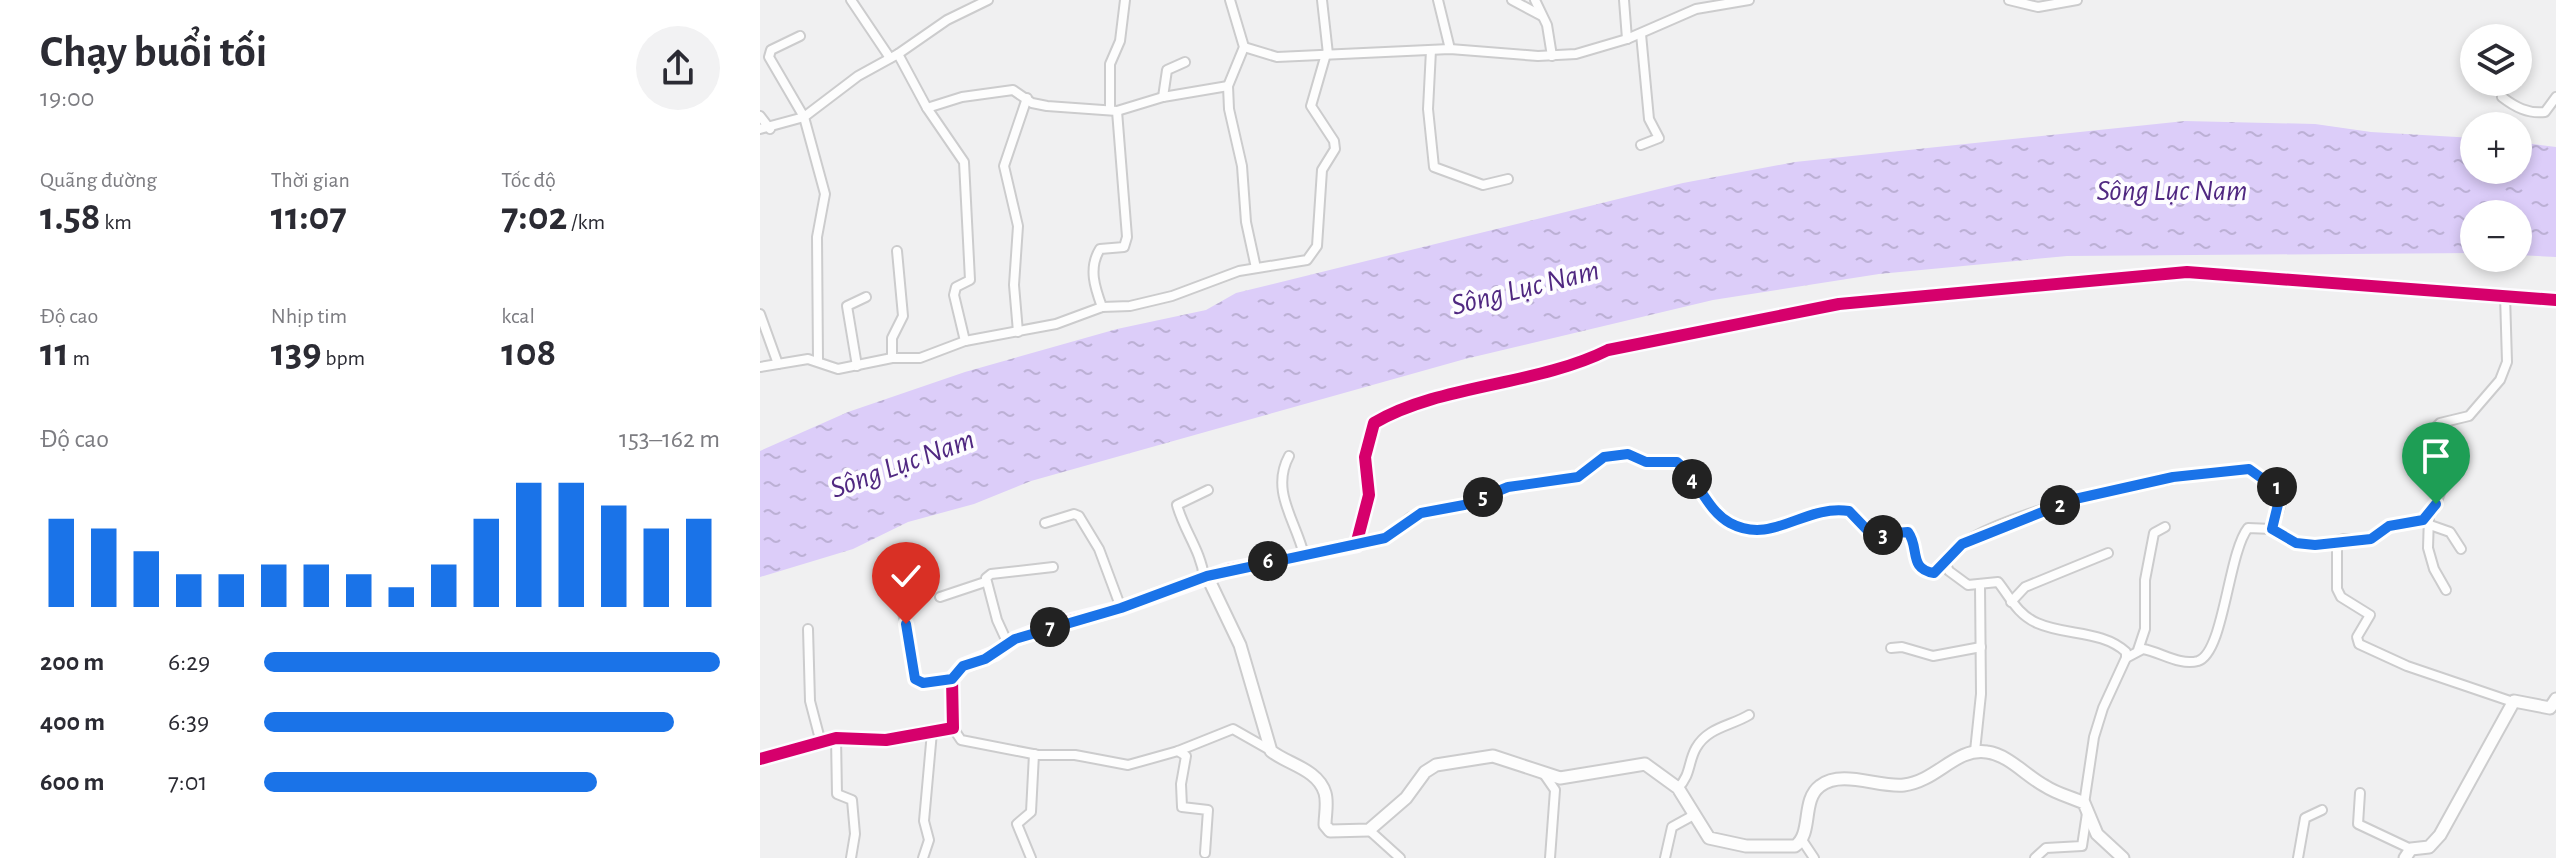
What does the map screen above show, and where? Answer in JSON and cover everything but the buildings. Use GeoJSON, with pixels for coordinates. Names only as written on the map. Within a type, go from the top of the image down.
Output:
{"type":"FeatureCollection","features":[{"type":"Feature","properties":{"kind":"street"},"geometry":{"type":"LineString","coordinates":[[760,129],[770,129],[804,117],[858,76],[947,20],[988,0]]}},
{"type":"Feature","properties":{"kind":"street"},"geometry":{"type":"LineString","coordinates":[[1102,307],[1094,285],[1095,259],[1100,249],[1124,247],[1127,237],[1110,64],[1120,41],[1125,0]]}},
{"type":"Feature","properties":{"kind":"street"},"geometry":{"type":"LineString","coordinates":[[1230,0],[1244,47],[1228,86],[1229,109],[1242,166],[1246,222],[1256,268]]}},
{"type":"Feature","properties":{"kind":"street"},"geometry":{"type":"LineString","coordinates":[[760,367],[818,360],[831,368],[857,366],[892,358],[941,353],[965,341],[1056,324],[1102,307],[1141,305],[1256,268],[1299,264],[1315,252],[1322,170],[1335,149],[1334,141],[1311,106],[1327,54],[1322,0]]}},
{"type":"Feature","properties":{"kind":"street"},"geometry":{"type":"LineString","coordinates":[[1438,0],[1450,49]]}},
{"type":"Feature","properties":{"kind":"street"},"geometry":{"type":"LineString","coordinates":[[1512,0],[1543,17]]}},
{"type":"Feature","properties":{"kind":"street"},"geometry":{"type":"LineString","coordinates":[[1535,0],[1543,17],[1552,56]]}},
{"type":"Feature","properties":{"kind":"street"},"geometry":{"type":"LineString","coordinates":[[1624,0],[1627,39]]}},
{"type":"Feature","properties":{"kind":"street"},"geometry":{"type":"LineString","coordinates":[[1244,47],[1277,57],[1450,49],[1552,56],[1595,50],[1641,34],[1696,4],[1749,0]]}},
{"type":"Feature","properties":{"kind":"street"},"geometry":{"type":"LineString","coordinates":[[2009,0],[2038,7],[2077,0]]}},
{"type":"Feature","properties":{"kind":"street"},"geometry":{"type":"LineString","coordinates":[[855,1],[961,155],[965,168],[970,280],[956,287],[954,295],[965,341]]}},
{"type":"Feature","properties":{"kind":"street"},"geometry":{"type":"LineString","coordinates":[[1641,34],[1649,119],[1659,138],[1641,145]]}},
{"type":"Feature","properties":{"kind":"street"},"geometry":{"type":"LineString","coordinates":[[800,36],[771,50],[769,57],[804,117],[825,194],[817,237],[818,360]]}},
{"type":"Feature","properties":{"kind":"street"},"geometry":{"type":"LineString","coordinates":[[1431,50],[1428,109],[1434,167],[1483,185],[1508,179]]}},
{"type":"Feature","properties":{"kind":"street"},"geometry":{"type":"LineString","coordinates":[[1163,97],[1167,70],[1185,62]]}},
{"type":"Feature","properties":{"kind":"street"},"geometry":{"type":"LineString","coordinates":[[927,108],[1013,90],[1047,106],[1114,111],[1163,97],[1228,86]]}},
{"type":"Feature","properties":{"kind":"street"},"geometry":{"type":"LineString","coordinates":[[2502,97],[2512,105],[2538,113],[2545,112],[2556,97]]}},
{"type":"Feature","properties":{"kind":"street"},"geometry":{"type":"LineString","coordinates":[[1018,332],[1014,285],[1018,226],[1004,166],[1027,98]]}},
{"type":"Feature","properties":{"kind":"street"},"geometry":{"type":"LineString","coordinates":[[760,116],[770,129]]}},
{"type":"Feature","properties":{"kind":"street"},"geometry":{"type":"LineString","coordinates":[[892,358],[892,338],[903,316],[897,251]]}},
{"type":"Feature","properties":{"kind":"street"},"geometry":{"type":"LineString","coordinates":[[1356,545],[1369,495],[1365,457],[1374,423],[1403,409],[1580,364],[1608,350],[1839,304],[2137,275],[2211,272],[2293,282],[2556,300]]}},
{"type":"Feature","properties":{"kind":"street"},"geometry":{"type":"LineString","coordinates":[[2446,590],[2446,584],[2434,569],[2428,548],[2429,520],[2440,489],[2432,450],[2433,430],[2440,423],[2469,416],[2500,380],[2507,362],[2505,295]]}},
{"type":"Feature","properties":{"kind":"street"},"geometry":{"type":"LineString","coordinates":[[857,366],[847,306],[866,297]]}},
{"type":"Feature","properties":{"kind":"street"},"geometry":{"type":"LineString","coordinates":[[760,314],[778,364]]}},
{"type":"Feature","properties":{"kind":"street"},"geometry":{"type":"LineString","coordinates":[[2123,858],[2097,834],[2086,808],[2049,789],[1999,756],[1975,751],[1965,753],[1944,770],[1910,784],[1843,780],[1823,783],[1814,791],[1802,840],[1795,846],[1718,841],[1706,835],[1678,788],[1664,780],[1651,766],[1640,763],[1560,778],[1510,759],[1493,756],[1436,765],[1425,772],[1406,798],[1369,830],[1343,833],[1327,829],[1322,787],[1302,768],[1233,729],[1178,751],[1128,765],[1075,755],[1034,754],[961,740],[953,728],[952,679],[963,666],[985,659],[1008,644],[1050,626],[1121,608],[1205,576],[1385,538],[1421,513],[1464,505],[1508,487],[1578,477],[1604,457],[1628,454],[1646,462],[1677,462],[1728,522],[1746,529],[1765,531],[1825,508],[1849,511],[1872,535],[1912,535],[1916,563],[1934,573],[1944,565],[1950,552],[1968,541],[2075,499],[2143,482],[2223,473],[2237,468],[2249,469],[2279,489],[2282,496],[2272,529]]}},
{"type":"Feature","properties":{"kind":"street"},"geometry":{"type":"LineString","coordinates":[[1289,456],[1284,465],[1282,500],[1295,523],[1304,555]]}},
{"type":"Feature","properties":{"kind":"street"},"geometry":{"type":"LineString","coordinates":[[1208,490],[1177,505],[1183,527],[1201,557],[1205,576],[1240,645],[1271,751]]}},
{"type":"Feature","properties":{"kind":"street"},"geometry":{"type":"LineString","coordinates":[[1045,523],[1074,514],[1079,516],[1099,549],[1121,608]]}},
{"type":"Feature","properties":{"kind":"street"},"geometry":{"type":"LineString","coordinates":[[2126,658],[2138,650],[2148,649],[2188,661],[2207,656],[2225,604],[2233,558],[2243,534],[2254,527],[2272,529],[2296,543],[2315,545],[2371,539],[2389,526],[2429,520],[2450,532],[2461,549]]}},
{"type":"Feature","properties":{"kind":"street"},"geometry":{"type":"LineString","coordinates":[[2138,650],[2145,629],[2145,580],[2154,533],[2165,527]]}},
{"type":"Feature","properties":{"kind":"street"},"geometry":{"type":"LineString","coordinates":[[2337,541],[2337,589],[2350,604],[2370,615],[2357,637],[2359,644],[2407,666],[2513,702]]}},
{"type":"Feature","properties":{"kind":"street"},"geometry":{"type":"LineString","coordinates":[[2011,602],[2025,587],[2108,553]]}},
{"type":"Feature","properties":{"kind":"street"},"geometry":{"type":"LineString","coordinates":[[1944,565],[1963,583],[1980,585],[1998,582],[2011,602],[2035,622],[2074,635],[2110,640],[2126,652],[2097,726],[2082,846],[2046,848],[2035,858]]}},
{"type":"Feature","properties":{"kind":"street"},"geometry":{"type":"LineString","coordinates":[[940,597],[985,582],[991,574],[1053,567]]}},
{"type":"Feature","properties":{"kind":"street"},"geometry":{"type":"LineString","coordinates":[[891,571],[906,624],[915,679],[923,683],[952,679]]}},
{"type":"Feature","properties":{"kind":"street"},"geometry":{"type":"LineString","coordinates":[[985,582],[1008,644]]}},
{"type":"Feature","properties":{"kind":"street"},"geometry":{"type":"LineString","coordinates":[[1975,751],[1981,700],[1980,585]]}},
{"type":"Feature","properties":{"kind":"street"},"geometry":{"type":"LineString","coordinates":[[808,629],[810,701],[821,743]]}},
{"type":"Feature","properties":{"kind":"street"},"geometry":{"type":"LineString","coordinates":[[1891,648],[1902,647],[1933,656],[1981,647]]}},
{"type":"Feature","properties":{"kind":"street"},"geometry":{"type":"LineString","coordinates":[[2360,793],[2358,824],[2408,853],[2429,847],[2440,835],[2513,702],[2519,699],[2550,708],[2556,699]]}},
{"type":"Feature","properties":{"kind":"street"},"geometry":{"type":"LineString","coordinates":[[1678,788],[1690,773],[1695,750],[1706,735],[1749,715]]}},
{"type":"Feature","properties":{"kind":"street"},"geometry":{"type":"LineString","coordinates":[[760,759],[836,738],[886,740],[953,728]]}},
{"type":"Feature","properties":{"kind":"street"},"geometry":{"type":"LineString","coordinates":[[923,858],[929,840],[924,821],[932,732]]}},
{"type":"Feature","properties":{"kind":"street"},"geometry":{"type":"LineString","coordinates":[[836,738],[837,794],[852,800],[855,813],[851,858]]}},
{"type":"Feature","properties":{"kind":"street"},"geometry":{"type":"LineString","coordinates":[[1178,751],[1186,756],[1181,784],[1182,807],[1208,810],[1205,853]]}},
{"type":"Feature","properties":{"kind":"street"},"geometry":{"type":"LineString","coordinates":[[1031,858],[1017,824],[1031,812],[1034,754]]}},
{"type":"Feature","properties":{"kind":"street"},"geometry":{"type":"LineString","coordinates":[[1544,774],[1555,790],[1550,858]]}},
{"type":"Feature","properties":{"kind":"street"},"geometry":{"type":"LineString","coordinates":[[2298,858],[2305,818],[2322,810]]}},
{"type":"Feature","properties":{"kind":"street"},"geometry":{"type":"LineString","coordinates":[[1665,858],[1672,827],[1692,816]]}},
{"type":"Feature","properties":{"kind":"street"},"geometry":{"type":"LineString","coordinates":[[1369,830],[1400,858]]}},
{"type":"Feature","properties":{"kind":"street"},"geometry":{"type":"LineString","coordinates":[[1802,840],[1814,858]]}},
{"type":"Feature","properties":{"kind":"water","name":"Sông Lục Nam"},"geometry":{"type":"Polygon","coordinates":[[[2185,121],[2315,124],[2371,132],[2460,137],[2460,184],[2532,184],[2532,144],[2556,147],[2556,257],[2532,256],[2532,200],[2460,200],[2460,253],[2067,256],[1879,274],[1713,300],[1465,359],[1031,481],[974,504],[908,522],[853,549],[760,577],[760,451],[848,412],[965,372],[1117,329],[1206,310],[1236,293],[1683,183],[1795,162],[2185,121]]]}},
{"type":"Feature","properties":{"kind":"cycle path"},"geometry":{"type":"LineString","coordinates":[[760,759],[836,738],[886,740],[953,728],[952,679],[963,666],[996,653],[1015,639],[1050,626],[1121,608],[1228,570],[1356,545],[1369,495],[1365,457],[1374,423],[1428,400],[1550,371],[1608,350],[1839,304],[2187,272],[2556,300]]}},
{"type":"Feature","properties":{"kind":"route"},"geometry":{"type":"LineString","coordinates":[[906,624],[915,679],[923,683],[952,679],[963,666],[985,659],[1015,639],[1050,626],[1121,608],[1169,588],[1243,566],[1385,538],[1411,517],[1421,513],[1464,505],[1508,487],[1578,477],[1604,457],[1628,454],[1646,462],[1677,462],[1728,522],[1746,529],[1765,531],[1825,508],[1853,513],[1872,535],[1908,532],[1912,535],[1916,563],[1927,572],[1934,573],[1944,565],[1950,552],[1962,544],[2075,499],[2143,482],[2223,473],[2237,468],[2249,469],[2279,489],[2282,496],[2272,529],[2296,543],[2322,545],[2344,539],[2371,539],[2389,526],[2415,524],[2423,520],[2436,504]]}}]}
